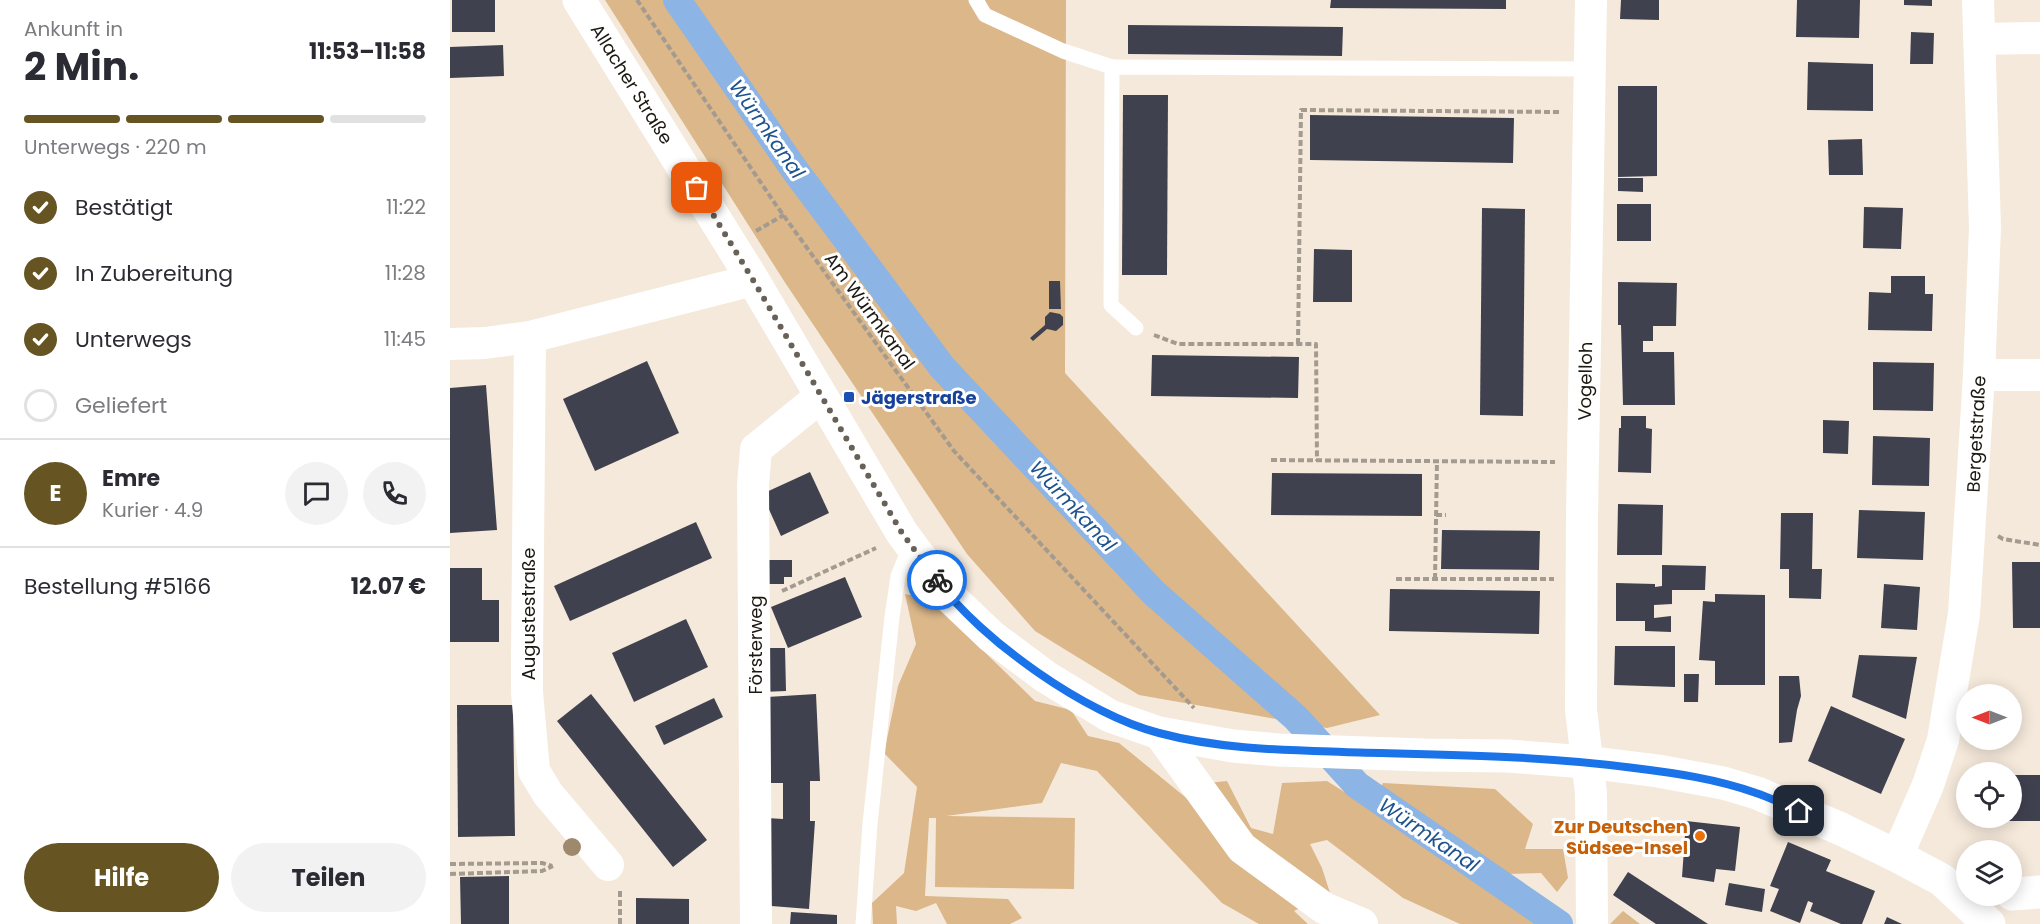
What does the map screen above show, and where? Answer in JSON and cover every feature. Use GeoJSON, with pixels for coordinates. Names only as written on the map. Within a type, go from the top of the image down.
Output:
{"type":"FeatureCollection","features":[{"type":"Feature","properties":{"kind":"street","name":"Allacher Straße"},"geometry":{"type":"LineString","coordinates":[[579,0],[753,280],[902,533],[949,596],[991,636],[1046,677],[1110,716],[1159,733],[1233,746],[1279,750],[1508,756],[1658,771],[1723,783],[1757,793],[1841,829],[1954,883],[1989,924]]}},
{"type":"Feature","properties":{"kind":"street","name":"Vogelloh"},"geometry":{"type":"LineString","coordinates":[[1591,0],[1581,710],[1591,793],[1592,919]]}},
{"type":"Feature","properties":{"kind":"street","name":"Bergetstraße"},"geometry":{"type":"LineString","coordinates":[[1897,856],[1928,785],[1943,740],[1964,614],[1979,375],[1985,228],[1978,0]]}},
{"type":"Feature","properties":{"kind":"street"},"geometry":{"type":"LineString","coordinates":[[1980,39],[2040,38]]}},
{"type":"Feature","properties":{"kind":"street"},"geometry":{"type":"LineString","coordinates":[[450,344],[530,338],[753,280]]}},
{"type":"Feature","properties":{"kind":"street","name":"Augustestraße"},"geometry":{"type":"LineString","coordinates":[[530,338],[527,657],[534,771],[548,794],[608,865]]}},
{"type":"Feature","properties":{"kind":"street"},"geometry":{"type":"LineString","coordinates":[[1979,375],[2040,375]]}},
{"type":"Feature","properties":{"kind":"street","name":"Försterweg"},"geometry":{"type":"LineString","coordinates":[[756,924],[753,485],[756,449],[820,397]]}},
{"type":"Feature","properties":{"kind":"street"},"geometry":{"type":"LineString","coordinates":[[1159,733],[1242,848],[1324,908],[1362,924]]}},
{"type":"Feature","properties":{"kind":"street"},"geometry":{"type":"LineString","coordinates":[[2022,893],[2040,892]]}},
{"type":"Feature","properties":{"kind":"lane"},"geometry":{"type":"LineString","coordinates":[[976,0],[985,15],[1063,51],[1112,67],[1591,69]]}},
{"type":"Feature","properties":{"kind":"lane"},"geometry":{"type":"LineString","coordinates":[[1112,67],[1111,305],[1136,328]]}},
{"type":"Feature","properties":{"kind":"lane"},"geometry":{"type":"LineString","coordinates":[[863,924],[870,824],[892,617],[898,576],[911,544]]}},
{"type":"Feature","properties":{"kind":"path","name":"Am Würmkanal"},"geometry":{"type":"LineString","coordinates":[[637,0],[776,205],[954,451],[1195,709]]}},
{"type":"Feature","properties":{"kind":"path"},"geometry":{"type":"LineString","coordinates":[[1298,344],[1301,110],[1590,112]]}},
{"type":"Feature","properties":{"kind":"path"},"geometry":{"type":"LineString","coordinates":[[1136,328],[1178,344],[1316,344],[1317,461]]}},
{"type":"Feature","properties":{"kind":"path"},"geometry":{"type":"LineString","coordinates":[[1271,460],[1583,462]]}},
{"type":"Feature","properties":{"kind":"path"},"geometry":{"type":"LineString","coordinates":[[1435,579],[1437,461]]}},
{"type":"Feature","properties":{"kind":"path"},"geometry":{"type":"LineString","coordinates":[[1436,515],[1446,515]]}},
{"type":"Feature","properties":{"kind":"path"},"geometry":{"type":"LineString","coordinates":[[1970,521],[2003,538],[2040,545]]}},
{"type":"Feature","properties":{"kind":"path"},"geometry":{"type":"LineString","coordinates":[[754,604],[875,548]]}},
{"type":"Feature","properties":{"kind":"path"},"geometry":{"type":"LineString","coordinates":[[1396,579],[1582,579]]}},
{"type":"Feature","properties":{"kind":"path"},"geometry":{"type":"LineString","coordinates":[[450,864],[542,863],[553,866],[542,871],[450,873]]}},
{"type":"Feature","properties":{"kind":"shaded area"},"geometry":{"type":"Polygon","coordinates":[[[605,0],[1066,0],[1065,373],[1380,715],[1327,728],[1139,695],[1035,631],[967,554],[786,284],[605,0]]]}},
{"type":"Feature","properties":{"kind":"shaded area"},"geometry":{"type":"Polygon","coordinates":[[[905,594],[930,599],[1035,701],[1071,710],[1088,736],[1119,743],[1190,801],[1208,783],[1227,781],[1251,828],[1273,834],[1282,783],[1327,781],[1370,808],[1383,783],[1495,789],[1533,824],[1525,849],[1563,849],[1568,878],[1557,892],[1541,873],[1505,874],[1531,899],[1539,924],[1460,924],[1403,898],[1327,840],[1310,844],[1322,868],[1330,893],[1294,911],[1308,924],[1259,924],[1222,903],[1097,771],[1061,763],[1042,803],[946,816],[1075,818],[1074,889],[935,887],[936,818],[929,818],[925,896],[1008,899],[1022,918],[1010,924],[947,924],[936,903],[916,911],[896,906],[897,924],[873,924],[872,903],[904,873],[917,787],[884,753],[898,686],[916,644],[905,594]]]}},
{"type":"Feature","properties":{"kind":"shaded area"},"geometry":{"type":"Polygon","coordinates":[[[1623,911],[1640,924],[1610,924],[1623,911]]]}},
{"type":"Feature","properties":{"kind":"building"},"geometry":{"type":"Polygon","coordinates":[[[452,0],[495,0],[495,32],[452,32],[452,0]]]}},
{"type":"Feature","properties":{"kind":"building"},"geometry":{"type":"Polygon","coordinates":[[[1331,0],[1506,0],[1506,9],[1330,8],[1331,0]]]}},
{"type":"Feature","properties":{"kind":"building"},"geometry":{"type":"Polygon","coordinates":[[[1621,0],[1659,0],[1659,20],[1620,19],[1621,0]]]}},
{"type":"Feature","properties":{"kind":"building"},"geometry":{"type":"Polygon","coordinates":[[[1797,0],[1860,0],[1859,38],[1796,37],[1797,0]]]}},
{"type":"Feature","properties":{"kind":"building"},"geometry":{"type":"Polygon","coordinates":[[[1904,0],[1932,0],[1932,6],[1904,5],[1904,0]]]}},
{"type":"Feature","properties":{"kind":"building"},"geometry":{"type":"Polygon","coordinates":[[[1128,25],[1343,27],[1342,56],[1128,54],[1128,25]]]}},
{"type":"Feature","properties":{"kind":"building"},"geometry":{"type":"Polygon","coordinates":[[[1911,32],[1934,33],[1933,64],[1910,64],[1911,32]]]}},
{"type":"Feature","properties":{"kind":"building"},"geometry":{"type":"Polygon","coordinates":[[[503,45],[504,76],[450,78],[450,47],[503,45]]]}},
{"type":"Feature","properties":{"kind":"building"},"geometry":{"type":"Polygon","coordinates":[[[1808,62],[1873,64],[1873,111],[1807,110],[1808,62]]]}},
{"type":"Feature","properties":{"kind":"building"},"geometry":{"type":"Polygon","coordinates":[[[1618,86],[1657,86],[1657,176],[1618,177],[1618,86]]]}},
{"type":"Feature","properties":{"kind":"building"},"geometry":{"type":"Polygon","coordinates":[[[1123,95],[1168,95],[1167,275],[1122,275],[1123,95]]]}},
{"type":"Feature","properties":{"kind":"building"},"geometry":{"type":"Polygon","coordinates":[[[1310,115],[1514,118],[1513,163],[1310,160],[1310,115]]]}},
{"type":"Feature","properties":{"kind":"building"},"geometry":{"type":"Polygon","coordinates":[[[1862,139],[1863,175],[1829,175],[1828,140],[1862,139]]]}},
{"type":"Feature","properties":{"kind":"building"},"geometry":{"type":"Polygon","coordinates":[[[1618,178],[1643,178],[1643,192],[1618,191],[1618,178]]]}},
{"type":"Feature","properties":{"kind":"building"},"geometry":{"type":"Polygon","coordinates":[[[1617,204],[1651,204],[1651,241],[1617,241],[1617,204]]]}},
{"type":"Feature","properties":{"kind":"building"},"geometry":{"type":"Polygon","coordinates":[[[1864,207],[1903,208],[1901,249],[1863,248],[1864,207]]]}},
{"type":"Feature","properties":{"kind":"building"},"geometry":{"type":"Polygon","coordinates":[[[1482,208],[1525,209],[1523,416],[1480,415],[1482,208]]]}},
{"type":"Feature","properties":{"kind":"building"},"geometry":{"type":"Polygon","coordinates":[[[1314,249],[1352,250],[1352,302],[1313,302],[1314,249]]]}},
{"type":"Feature","properties":{"kind":"building"},"geometry":{"type":"Polygon","coordinates":[[[1891,276],[1925,276],[1925,294],[1933,294],[1932,331],[1868,330],[1869,292],[1891,293],[1891,276]]]}},
{"type":"Feature","properties":{"kind":"building"},"geometry":{"type":"Polygon","coordinates":[[[1049,281],[1060,281],[1061,309],[1049,309],[1049,281]]]}},
{"type":"Feature","properties":{"kind":"building"},"geometry":{"type":"Polygon","coordinates":[[[1618,282],[1677,283],[1676,326],[1653,326],[1653,341],[1643,341],[1643,352],[1674,352],[1675,405],[1623,405],[1618,282]]]}},
{"type":"Feature","properties":{"kind":"building"},"geometry":{"type":"Polygon","coordinates":[[[1050,312],[1063,317],[1063,325],[1056,331],[1047,329],[1033,341],[1030,338],[1045,325],[1045,317],[1050,312]]]}},
{"type":"Feature","properties":{"kind":"building"},"geometry":{"type":"Polygon","coordinates":[[[1152,355],[1299,357],[1298,398],[1151,396],[1152,355]]]}},
{"type":"Feature","properties":{"kind":"building"},"geometry":{"type":"Polygon","coordinates":[[[647,361],[679,433],[595,471],[563,399],[647,361]]]}},
{"type":"Feature","properties":{"kind":"building"},"geometry":{"type":"Polygon","coordinates":[[[1873,362],[1934,363],[1933,411],[1873,410],[1873,362]]]}},
{"type":"Feature","properties":{"kind":"building"},"geometry":{"type":"Polygon","coordinates":[[[486,385],[497,530],[450,533],[450,388],[486,385]]]}},
{"type":"Feature","properties":{"kind":"building"},"geometry":{"type":"Polygon","coordinates":[[[1621,416],[1646,416],[1646,428],[1652,429],[1651,473],[1618,472],[1621,416]]]}},
{"type":"Feature","properties":{"kind":"building"},"geometry":{"type":"Polygon","coordinates":[[[1823,420],[1849,421],[1848,454],[1823,453],[1823,420]]]}},
{"type":"Feature","properties":{"kind":"building"},"geometry":{"type":"Polygon","coordinates":[[[1873,436],[1930,438],[1929,486],[1872,485],[1873,436]]]}},
{"type":"Feature","properties":{"kind":"building"},"geometry":{"type":"Polygon","coordinates":[[[810,472],[829,513],[781,536],[762,494],[810,472]]]}},
{"type":"Feature","properties":{"kind":"building"},"geometry":{"type":"Polygon","coordinates":[[[1272,473],[1422,474],[1422,516],[1271,515],[1272,473]]]}},
{"type":"Feature","properties":{"kind":"building"},"geometry":{"type":"Polygon","coordinates":[[[1618,504],[1663,505],[1662,555],[1617,555],[1618,504]]]}},
{"type":"Feature","properties":{"kind":"building"},"geometry":{"type":"Polygon","coordinates":[[[1859,510],[1925,512],[1923,560],[1857,558],[1859,510]]]}},
{"type":"Feature","properties":{"kind":"building"},"geometry":{"type":"Polygon","coordinates":[[[1781,513],[1813,513],[1812,569],[1822,569],[1821,599],[1789,598],[1789,569],[1780,569],[1781,513]]]}},
{"type":"Feature","properties":{"kind":"building"},"geometry":{"type":"Polygon","coordinates":[[[696,522],[712,558],[570,621],[554,586],[696,522]]]}},
{"type":"Feature","properties":{"kind":"building"},"geometry":{"type":"Polygon","coordinates":[[[1442,530],[1540,531],[1539,570],[1441,569],[1442,530]]]}},
{"type":"Feature","properties":{"kind":"building"},"geometry":{"type":"Polygon","coordinates":[[[759,560],[792,560],[792,577],[784,577],[784,584],[759,584],[759,560]]]}},
{"type":"Feature","properties":{"kind":"building"},"geometry":{"type":"Polygon","coordinates":[[[2012,562],[2040,562],[2040,628],[2013,628],[2012,562]]]}},
{"type":"Feature","properties":{"kind":"building"},"geometry":{"type":"Polygon","coordinates":[[[1662,565],[1706,566],[1705,590],[1672,590],[1672,604],[1654,605],[1654,618],[1671,616],[1671,632],[1645,631],[1645,621],[1616,621],[1616,583],[1662,586],[1662,565]]]}},
{"type":"Feature","properties":{"kind":"building"},"geometry":{"type":"Polygon","coordinates":[[[450,568],[482,568],[482,600],[499,600],[499,642],[450,642],[450,568]]]}},
{"type":"Feature","properties":{"kind":"building"},"geometry":{"type":"Polygon","coordinates":[[[845,577],[862,617],[788,648],[771,607],[845,577]]]}},
{"type":"Feature","properties":{"kind":"building"},"geometry":{"type":"Polygon","coordinates":[[[1884,584],[1920,587],[1917,630],[1881,628],[1884,584]]]}},
{"type":"Feature","properties":{"kind":"building"},"geometry":{"type":"Polygon","coordinates":[[[1390,589],[1540,591],[1539,634],[1389,631],[1390,589]]]}},
{"type":"Feature","properties":{"kind":"building"},"geometry":{"type":"Polygon","coordinates":[[[1715,594],[1765,595],[1765,685],[1715,685],[1715,661],[1699,660],[1703,601],[1715,602],[1715,594]]]}},
{"type":"Feature","properties":{"kind":"building"},"geometry":{"type":"Polygon","coordinates":[[[686,619],[708,667],[634,702],[612,653],[686,619]]]}},
{"type":"Feature","properties":{"kind":"building"},"geometry":{"type":"Polygon","coordinates":[[[1615,646],[1675,646],[1675,687],[1614,685],[1615,646]]]}},
{"type":"Feature","properties":{"kind":"building"},"geometry":{"type":"Polygon","coordinates":[[[760,648],[785,648],[786,691],[761,692],[760,648]]]}},
{"type":"Feature","properties":{"kind":"building"},"geometry":{"type":"Polygon","coordinates":[[[1859,655],[1917,657],[1906,719],[1852,697],[1859,655]]]}},
{"type":"Feature","properties":{"kind":"building"},"geometry":{"type":"Polygon","coordinates":[[[1684,674],[1699,674],[1698,702],[1684,702],[1684,674]]]}},
{"type":"Feature","properties":{"kind":"building"},"geometry":{"type":"Polygon","coordinates":[[[1779,676],[1799,676],[1801,696],[1792,742],[1779,743],[1779,676]]]}},
{"type":"Feature","properties":{"kind":"building"},"geometry":{"type":"Polygon","coordinates":[[[591,694],[707,840],[673,867],[557,721],[591,694]]]}},
{"type":"Feature","properties":{"kind":"building"},"geometry":{"type":"Polygon","coordinates":[[[816,694],[820,781],[810,781],[810,821],[815,821],[809,909],[760,905],[767,818],[783,819],[783,783],[771,783],[767,697],[816,694]]]}},
{"type":"Feature","properties":{"kind":"building"},"geometry":{"type":"Polygon","coordinates":[[[714,698],[723,717],[664,745],[655,726],[714,698]]]}},
{"type":"Feature","properties":{"kind":"building"},"geometry":{"type":"Polygon","coordinates":[[[457,705],[513,705],[515,836],[458,837],[457,705]]]}},
{"type":"Feature","properties":{"kind":"building"},"geometry":{"type":"Polygon","coordinates":[[[1831,706],[1905,739],[1881,794],[1808,761],[1831,706]]]}},
{"type":"Feature","properties":{"kind":"building"},"geometry":{"type":"Polygon","coordinates":[[[2022,775],[2040,775],[2040,821],[2022,821],[2022,775]]]}},
{"type":"Feature","properties":{"kind":"building"},"geometry":{"type":"Polygon","coordinates":[[[1686,821],[1740,827],[1735,871],[1716,869],[1714,882],[1682,877],[1686,821]]]}},
{"type":"Feature","properties":{"kind":"building"},"geometry":{"type":"Polygon","coordinates":[[[1788,842],[1831,860],[1826,871],[1875,891],[1862,924],[1841,924],[1810,911],[1813,903],[1808,901],[1800,923],[1770,911],[1779,889],[1770,886],[1788,842]]]}},
{"type":"Feature","properties":{"kind":"building"},"geometry":{"type":"Polygon","coordinates":[[[1628,872],[1708,924],[1656,924],[1613,895],[1628,872]]]}},
{"type":"Feature","properties":{"kind":"building"},"geometry":{"type":"Polygon","coordinates":[[[509,876],[509,924],[461,924],[460,877],[509,876]]]}},
{"type":"Feature","properties":{"kind":"building"},"geometry":{"type":"Polygon","coordinates":[[[1729,883],[1765,889],[1762,912],[1725,905],[1729,883]]]}},
{"type":"Feature","properties":{"kind":"building"},"geometry":{"type":"Polygon","coordinates":[[[636,898],[689,899],[689,924],[636,924],[636,898]]]}},
{"type":"Feature","properties":{"kind":"building"},"geometry":{"type":"Polygon","coordinates":[[[791,912],[837,915],[837,924],[790,924],[791,912]]]}},
{"type":"Feature","properties":{"kind":"building"},"geometry":{"type":"Polygon","coordinates":[[[1887,917],[1902,924],[1884,924],[1887,917]]]}},
{"type":"Feature","properties":{"kind":"waterway","name":"Würmkanal"},"geometry":{"type":"LineString","coordinates":[[677,0],[794,169],[942,367],[1154,593],[1296,718],[1357,785],[1559,924]]}},
{"type":"Feature","properties":{"kind":"way so far"},"geometry":{"type":"LineString","coordinates":[[697,188],[902,533],[937,580]]}},
{"type":"Feature","properties":{"kind":"place","name":"Jägerstraße"},"geometry":{"type":"Point","coordinates":[849,397]}},
{"type":"Feature","properties":{"kind":"place","name":"Zur Deutschen Südsee-Insel"},"geometry":{"type":"Point","coordinates":[1700,836]}},
{"type":"Feature","properties":{"kind":"route"},"geometry":{"type":"LineString","coordinates":[[937,580],[949,596],[991,636],[1046,677],[1110,716],[1159,733],[1233,746],[1279,750],[1508,756],[1586,762],[1658,771],[1723,783],[1757,793],[1799,811]]}}]}
